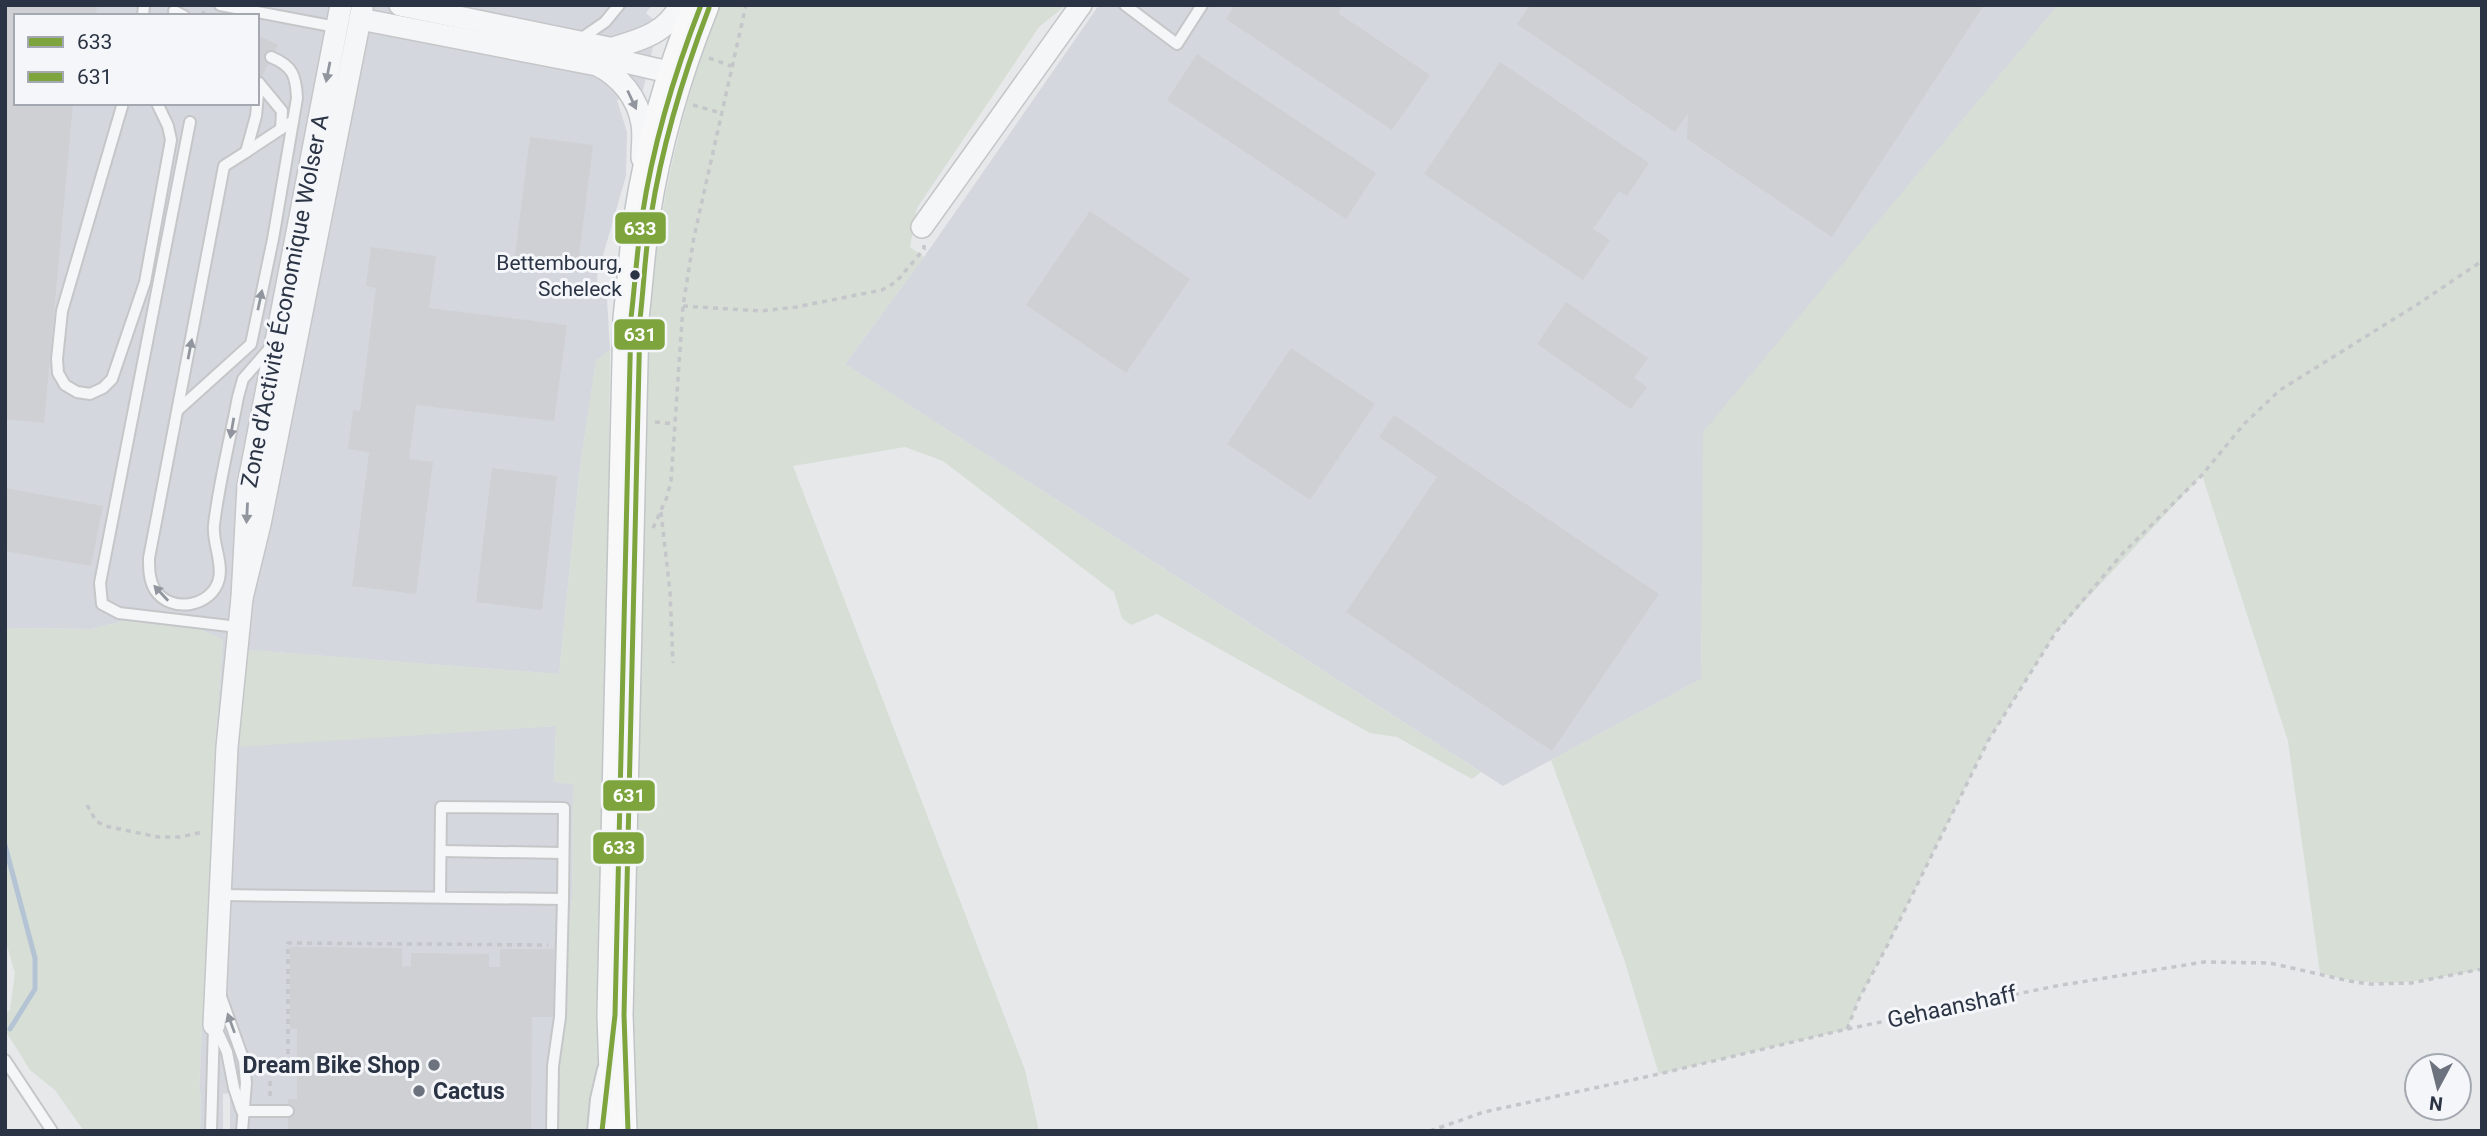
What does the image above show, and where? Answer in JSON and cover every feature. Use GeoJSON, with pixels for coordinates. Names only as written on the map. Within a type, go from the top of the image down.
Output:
{"type":"FeatureCollection","features":[{"type":"Feature","properties":{"kind":"main road"},"geometry":{"type":"LineString","coordinates":[[619,1131],[615,1015],[631,318],[642,216],[658,142],[686,75],[701,5]]}},
{"type":"Feature","properties":{"kind":"main road"},"geometry":{"type":"LineString","coordinates":[[602,1131],[615,1015]]}},
{"type":"Feature","properties":{"kind":"street"},"geometry":{"type":"LineString","coordinates":[[400,5],[463,11],[614,48],[686,75]]}},
{"type":"Feature","properties":{"kind":"street"},"geometry":{"type":"LineString","coordinates":[[614,48],[657,32],[680,5]]}},
{"type":"Feature","properties":{"kind":"street"},"geometry":{"type":"LineString","coordinates":[[922,227],[1081,5]]}},
{"type":"Feature","properties":{"kind":"street","name":"Zone d'Activité Économique Wolser A"},"geometry":{"type":"LineString","coordinates":[[279,408],[278,338],[311,258],[336,27],[351,10]]}},
{"type":"Feature","properties":{"kind":"street","name":"Zone d'Activité Économique Wolser A"},"geometry":{"type":"LineString","coordinates":[[215,1025],[227,747],[242,598],[248,486],[279,408],[311,258],[351,10]]}},
{"type":"Feature","properties":{"kind":"street"},"geometry":{"type":"LineString","coordinates":[[351,10],[604,56],[686,75]]}},
{"type":"Feature","properties":{"kind":"street"},"geometry":{"type":"LineString","coordinates":[[351,10],[597,65],[611,71],[631,95],[642,123],[642,216]]}},
{"type":"Feature","properties":{"kind":"lane"},"geometry":{"type":"LineString","coordinates":[[220,5],[336,27]]}},
{"type":"Feature","properties":{"kind":"lane"},"geometry":{"type":"LineString","coordinates":[[578,40],[605,22],[619,5]]}},
{"type":"Feature","properties":{"kind":"lane"},"geometry":{"type":"LineString","coordinates":[[1125,5],[1177,44],[1202,5]]}},
{"type":"Feature","properties":{"kind":"lane"},"geometry":{"type":"LineString","coordinates":[[179,409],[251,344],[273,239],[297,98],[296,78],[283,62],[271,57]]}},
{"type":"Feature","properties":{"kind":"lane"},"geometry":{"type":"LineString","coordinates":[[259,83],[282,111],[281,129]]}},
{"type":"Feature","properties":{"kind":"lane"},"geometry":{"type":"LineString","coordinates":[[122,105],[62,311],[58,373],[65,385],[77,392],[90,394],[103,388],[112,379],[145,282],[171,140],[158,105]]}},
{"type":"Feature","properties":{"kind":"lane"},"geometry":{"type":"LineString","coordinates":[[246,152],[257,105]]}},
{"type":"Feature","properties":{"kind":"lane"},"geometry":{"type":"LineString","coordinates":[[278,338],[243,379],[238,397],[214,528],[219,579],[211,593],[200,602],[183,605],[168,601],[155,590],[149,576],[149,558],[225,166],[293,121]]}},
{"type":"Feature","properties":{"kind":"lane"},"geometry":{"type":"LineString","coordinates":[[190,122],[100,583],[102,604],[120,613],[238,627]]}},
{"type":"Feature","properties":{"kind":"lane"},"geometry":{"type":"LineString","coordinates":[[440,897],[441,807],[564,808],[560,1017],[552,1066],[552,1131]]}},
{"type":"Feature","properties":{"kind":"lane"},"geometry":{"type":"LineString","coordinates":[[441,851],[563,853]]}},
{"type":"Feature","properties":{"kind":"lane"},"geometry":{"type":"LineString","coordinates":[[221,895],[563,899]]}},
{"type":"Feature","properties":{"kind":"lane","name":"Zone d'Activité Économique Wolser A"},"geometry":{"type":"LineString","coordinates":[[216,983],[244,1061],[246,1083],[242,1131]]}},
{"type":"Feature","properties":{"kind":"lane"},"geometry":{"type":"LineString","coordinates":[[593,1131],[596,1099],[615,1015]]}},
{"type":"Feature","properties":{"kind":"lane","name":"Zone d'Activité Économique Wolser A"},"geometry":{"type":"LineString","coordinates":[[215,1025],[227,1052],[242,1111]]}},
{"type":"Feature","properties":{"kind":"lane","name":"Zone d'Activité Économique Wolser A"},"geometry":{"type":"LineString","coordinates":[[211,1131],[215,1025]]}},
{"type":"Feature","properties":{"kind":"lane"},"geometry":{"type":"LineString","coordinates":[[5,1060],[52,1131]]}},
{"type":"Feature","properties":{"kind":"lane"},"geometry":{"type":"LineString","coordinates":[[242,1111],[288,1111]]}},
{"type":"Feature","properties":{"kind":"path"},"geometry":{"type":"LineString","coordinates":[[653,530],[671,481],[683,306],[694,237],[746,5]]}},
{"type":"Feature","properties":{"kind":"path"},"geometry":{"type":"LineString","coordinates":[[686,75],[731,66]]}},
{"type":"Feature","properties":{"kind":"path"},"geometry":{"type":"LineString","coordinates":[[686,75],[721,113]]}},
{"type":"Feature","properties":{"kind":"path"},"geometry":{"type":"LineString","coordinates":[[683,306],[761,311],[882,290],[896,282],[924,249],[922,227]]}},
{"type":"Feature","properties":{"kind":"path"},"geometry":{"type":"LineString","coordinates":[[1847,1029],[1859,999],[1988,741],[2064,622],[2123,553],[2202,475],[2244,424],[2280,390],[2482,261]]}},
{"type":"Feature","properties":{"kind":"path"},"geometry":{"type":"LineString","coordinates":[[661,510],[670,592],[673,663]]}},
{"type":"Feature","properties":{"kind":"path"},"geometry":{"type":"LineString","coordinates":[[87,805],[96,821],[105,826],[158,837],[180,837],[212,830]]}},
{"type":"Feature","properties":{"kind":"path"},"geometry":{"type":"LineString","coordinates":[[270,1111],[270,1066],[288,1065],[288,943],[560,945]]}},
{"type":"Feature","properties":{"kind":"path","name":"Gehaanshaff"},"geometry":{"type":"LineString","coordinates":[[1430,1131],[1484,1112],[1660,1074],[1847,1029],[2056,986],[2204,962],[2270,963],[2369,984],[2411,983],[2482,969]]}},
{"type":"Feature","properties":{"kind":"shaded area"},"geometry":{"type":"Polygon","coordinates":[[[5,5],[652,5],[646,13],[656,22],[650,36],[653,47],[643,90],[617,100],[627,132],[626,176],[597,276],[598,294],[607,299],[610,350],[596,361],[580,467],[559,674],[247,650],[238,746],[556,726],[554,782],[573,784],[572,898],[567,945],[567,1018],[559,1066],[559,1131],[230,1131],[230,1093],[223,1094],[223,1131],[200,1131],[199,1092],[215,747],[223,640],[202,630],[124,621],[92,629],[5,628],[5,5]]]}},
{"type":"Feature","properties":{"kind":"shaded area"},"geometry":{"type":"Polygon","coordinates":[[[719,5],[1066,5],[1039,27],[917,208],[910,247],[924,257],[845,364],[1481,772],[1472,779],[1397,737],[1370,733],[1157,614],[1131,625],[1122,618],[1114,592],[943,461],[905,447],[793,466],[1025,1070],[1039,1131],[636,1131],[632,1104],[644,380],[654,264],[667,189],[694,78],[719,5]]]}},
{"type":"Feature","properties":{"kind":"shaded area"},"geometry":{"type":"Polygon","coordinates":[[[1099,5],[2058,5],[1704,432],[1701,679],[1503,786],[845,364],[924,257],[1099,5]]]}},
{"type":"Feature","properties":{"kind":"shaded area"},"geometry":{"type":"Polygon","coordinates":[[[2058,5],[2482,5],[2482,969],[2420,980],[2382,983],[2320,973],[2288,741],[2202,475],[2056,632],[1988,741],[1859,999],[1847,1029],[1659,1074],[1624,959],[1551,760],[1701,679],[1703,432],[2058,5]]]}},
{"type":"Feature","properties":{"kind":"shaded area"},"geometry":{"type":"Polygon","coordinates":[[[610,350],[604,1017],[601,1058],[590,1099],[588,1131],[559,1131],[559,1066],[567,1018],[567,945],[572,898],[573,784],[554,782],[556,726],[238,747],[247,650],[559,674],[580,467],[596,361],[610,350]]]}},
{"type":"Feature","properties":{"kind":"shaded area"},"geometry":{"type":"Polygon","coordinates":[[[124,621],[202,630],[223,640],[215,747],[199,1092],[200,1131],[84,1131],[55,1090],[30,1070],[5,1030],[5,1014],[10,1010],[15,973],[5,939],[5,628],[92,629],[124,621]]]}},
{"type":"Feature","properties":{"kind":"building"},"geometry":{"type":"Polygon","coordinates":[[[5,5],[97,5],[96,14],[14,14],[14,105],[73,105],[44,423],[5,419],[5,5]]]}},
{"type":"Feature","properties":{"kind":"building"},"geometry":{"type":"Polygon","coordinates":[[[1235,5],[1343,5],[1338,13],[1430,75],[1392,130],[1226,19],[1235,5]]]}},
{"type":"Feature","properties":{"kind":"building"},"geometry":{"type":"Polygon","coordinates":[[[1530,5],[1984,5],[1832,237],[1687,139],[1688,113],[1675,132],[1517,24],[1530,5]]]}},
{"type":"Feature","properties":{"kind":"building"},"geometry":{"type":"Polygon","coordinates":[[[259,36],[278,45],[259,82],[259,36]]]}},
{"type":"Feature","properties":{"kind":"building"},"geometry":{"type":"Polygon","coordinates":[[[1197,54],[1376,173],[1346,219],[1167,100],[1197,54]]]}},
{"type":"Feature","properties":{"kind":"building"},"geometry":{"type":"Polygon","coordinates":[[[1500,62],[1649,163],[1627,196],[1619,191],[1593,229],[1610,240],[1583,280],[1424,174],[1500,62]]]}},
{"type":"Feature","properties":{"kind":"building"},"geometry":{"type":"Polygon","coordinates":[[[530,137],[593,145],[577,272],[514,263],[530,137]]]}},
{"type":"Feature","properties":{"kind":"building"},"geometry":{"type":"Polygon","coordinates":[[[1090,211],[1190,279],[1126,373],[1026,305],[1090,211]]]}},
{"type":"Feature","properties":{"kind":"building"},"geometry":{"type":"Polygon","coordinates":[[[371,247],[436,256],[429,308],[567,325],[554,421],[416,405],[409,459],[433,462],[416,594],[352,586],[369,453],[379,454],[348,449],[353,410],[360,411],[376,288],[366,286],[371,247]]]}},
{"type":"Feature","properties":{"kind":"building"},"geometry":{"type":"Polygon","coordinates":[[[1566,302],[1648,358],[1634,378],[1647,387],[1631,409],[1537,344],[1566,302]]]}},
{"type":"Feature","properties":{"kind":"building"},"geometry":{"type":"Polygon","coordinates":[[[1291,348],[1375,404],[1310,500],[1227,444],[1291,348]]]}},
{"type":"Feature","properties":{"kind":"building"},"geometry":{"type":"Polygon","coordinates":[[[1394,415],[1659,594],[1552,751],[1346,612],[1437,477],[1379,437],[1394,415]]]}},
{"type":"Feature","properties":{"kind":"building"},"geometry":{"type":"Polygon","coordinates":[[[492,468],[557,476],[542,610],[476,602],[492,468]]]}},
{"type":"Feature","properties":{"kind":"building"},"geometry":{"type":"Polygon","coordinates":[[[5,488],[103,506],[91,566],[5,551],[5,488]]]}},
{"type":"Feature","properties":{"kind":"building"},"geometry":{"type":"Polygon","coordinates":[[[290,947],[402,948],[402,967],[411,966],[411,953],[489,954],[489,967],[500,967],[500,949],[554,949],[554,1017],[532,1017],[531,1131],[288,1131],[288,1099],[297,1099],[297,1029],[290,1029],[290,947]]]}},
{"type":"Feature","properties":{"kind":"waterway"},"geometry":{"type":"LineString","coordinates":[[5,845],[35,958],[35,989],[10,1029]]}},
{"type":"Feature","properties":{"kind":"transit line","name":"633"},"geometry":{"type":"LineString","coordinates":[[602,1131],[615,1015],[631,318],[640,229],[658,136],[673,83],[701,5]]}},
{"type":"Feature","properties":{"kind":"transit line","name":"631"},"geometry":{"type":"LineString","coordinates":[[628,1131],[624,1015],[640,319],[649,229],[661,163],[682,85],[709,8]]}},
{"type":"Feature","properties":{"kind":"place","name":"Bettembourg, Scheleck"},"geometry":{"type":"Point","coordinates":[635,275]}},
{"type":"Feature","properties":{"kind":"place","name":"Dream Bike Shop"},"geometry":{"type":"Point","coordinates":[434,1065]}},
{"type":"Feature","properties":{"kind":"place","name":"Cactus"},"geometry":{"type":"Point","coordinates":[419,1091]}}]}
